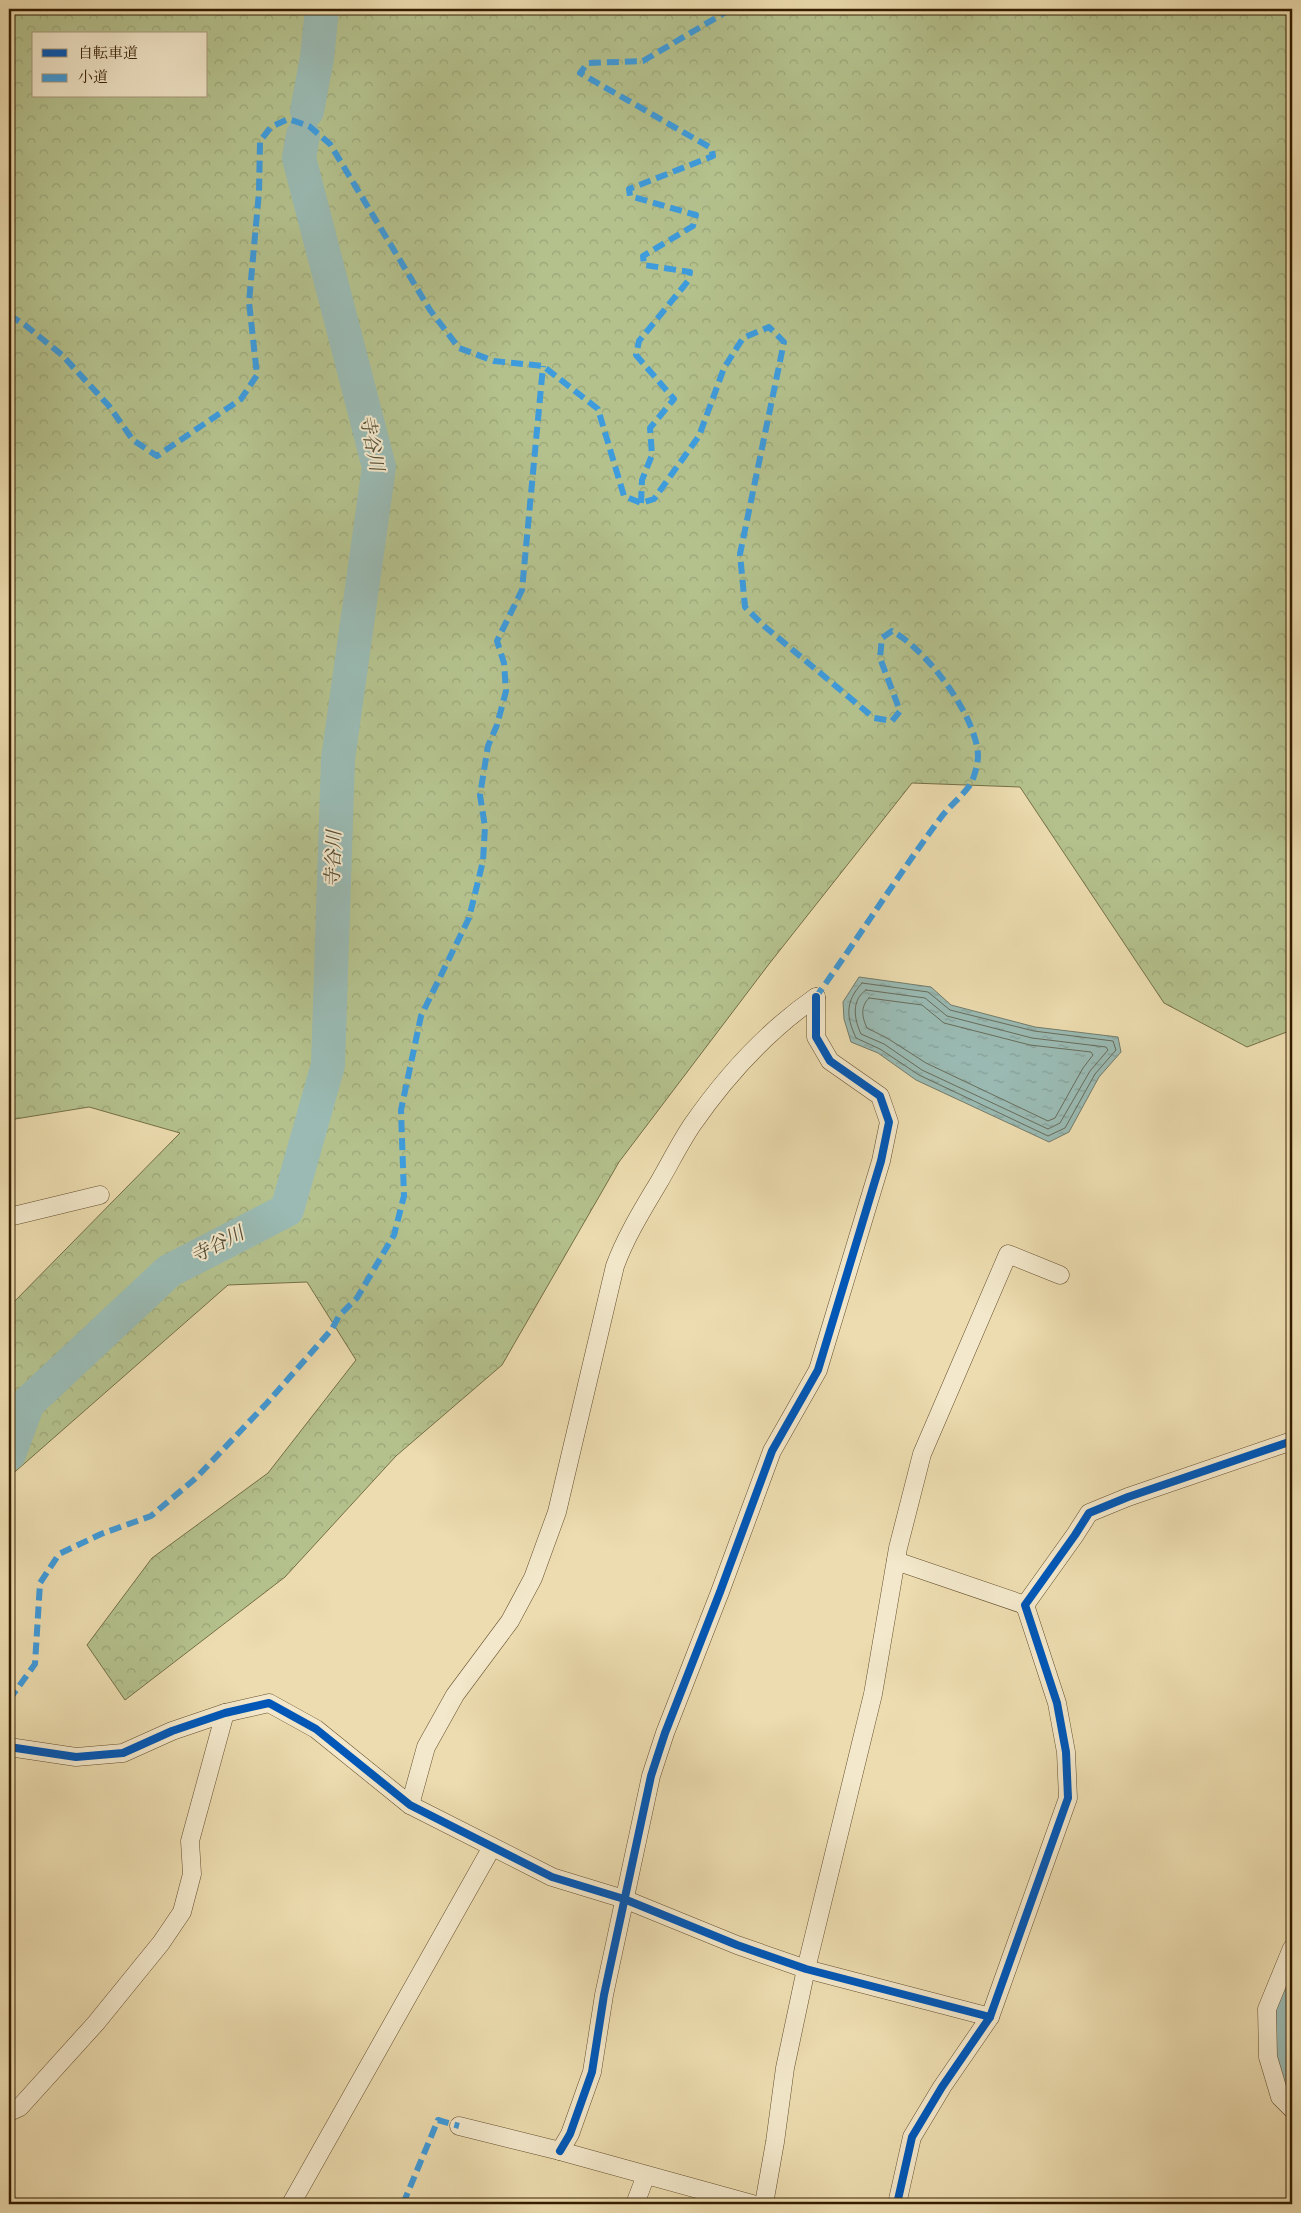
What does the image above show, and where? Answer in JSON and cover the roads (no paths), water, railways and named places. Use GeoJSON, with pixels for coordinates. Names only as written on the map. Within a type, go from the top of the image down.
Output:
{"type":"FeatureCollection","features":[{"type":"Feature","properties":{"kind":"street"},"geometry":{"type":"LineString","coordinates":[[410,1805],[426,1747],[455,1695],[510,1622],[533,1578],[557,1512],[615,1266],[625,1240],[702,1112],[767,1036],[788,1017],[816,997],[816,1036],[830,1061],[880,1096],[889,1122],[881,1161],[818,1370],[772,1451],[665,1733],[651,1776],[604,1995],[592,2072],[570,2134],[560,2151]]}},
{"type":"Feature","properties":{"kind":"street"},"geometry":{"type":"LineString","coordinates":[[9,1216],[100,1195]]}},
{"type":"Feature","properties":{"kind":"street"},"geometry":{"type":"LineString","coordinates":[[764,2204],[776,2142],[785,2068],[806,1969],[873,1694],[896,1562],[922,1454],[1008,1254],[1060,1275]]}},
{"type":"Feature","properties":{"kind":"street"},"geometry":{"type":"LineString","coordinates":[[1025,1605],[1076,1535],[1089,1513],[1128,1497],[1292,1442]]}},
{"type":"Feature","properties":{"kind":"street"},"geometry":{"type":"LineString","coordinates":[[896,1562],[1025,1605]]}},
{"type":"Feature","properties":{"kind":"street"},"geometry":{"type":"LineString","coordinates":[[897,2204],[912,2137],[942,2087],[990,2017],[1068,1798],[1066,1752],[1057,1703],[1025,1605]]}},
{"type":"Feature","properties":{"kind":"street"},"geometry":{"type":"LineString","coordinates":[[9,1747],[76,1757],[123,1753],[172,1731],[225,1712],[269,1703],[316,1729],[410,1805],[552,1877],[624,1899],[737,1945],[806,1969],[990,2017]]}},
{"type":"Feature","properties":{"kind":"street"},"geometry":{"type":"LineString","coordinates":[[9,2112],[20,2107],[96,2023],[161,1943],[182,1912],[192,1874],[190,1841],[225,1712]]}},
{"type":"Feature","properties":{"kind":"street"},"geometry":{"type":"LineString","coordinates":[[291,2204],[492,1847]]}},
{"type":"Feature","properties":{"kind":"street"},"geometry":{"type":"LineString","coordinates":[[1292,1948],[1268,2009],[1268,2057],[1280,2097],[1292,2109]]}},
{"type":"Feature","properties":{"kind":"street"},"geometry":{"type":"LineString","coordinates":[[460,2126],[560,2151],[752,2204]]}},
{"type":"Feature","properties":{"kind":"street"},"geometry":{"type":"LineString","coordinates":[[635,2204],[646,2175]]}},
{"type":"Feature","properties":{"kind":"water"},"geometry":{"type":"Polygon","coordinates":[[[859,977],[931,987],[951,1005],[1035,1027],[1118,1037],[1121,1052],[1099,1077],[1069,1132],[1049,1142],[916,1080],[878,1053],[851,1042],[844,1019],[843,1002],[859,977]]]}},
{"type":"Feature","properties":{"kind":"waterway","name":"寺谷川"},"geometry":{"type":"LineString","coordinates":[[307,111],[317,58],[322,9]]}},
{"type":"Feature","properties":{"kind":"waterway","name":"寺谷川"},"geometry":{"type":"LineString","coordinates":[[9,1454],[28,1403],[169,1271],[287,1210],[328,1065],[338,759],[379,467],[299,158],[303,135]]}},
{"type":"Feature","properties":{"kind":"waterway"},"geometry":{"type":"LineString","coordinates":[[1292,1995],[1288,2006],[1285,2046],[1292,2067]]}}]}
